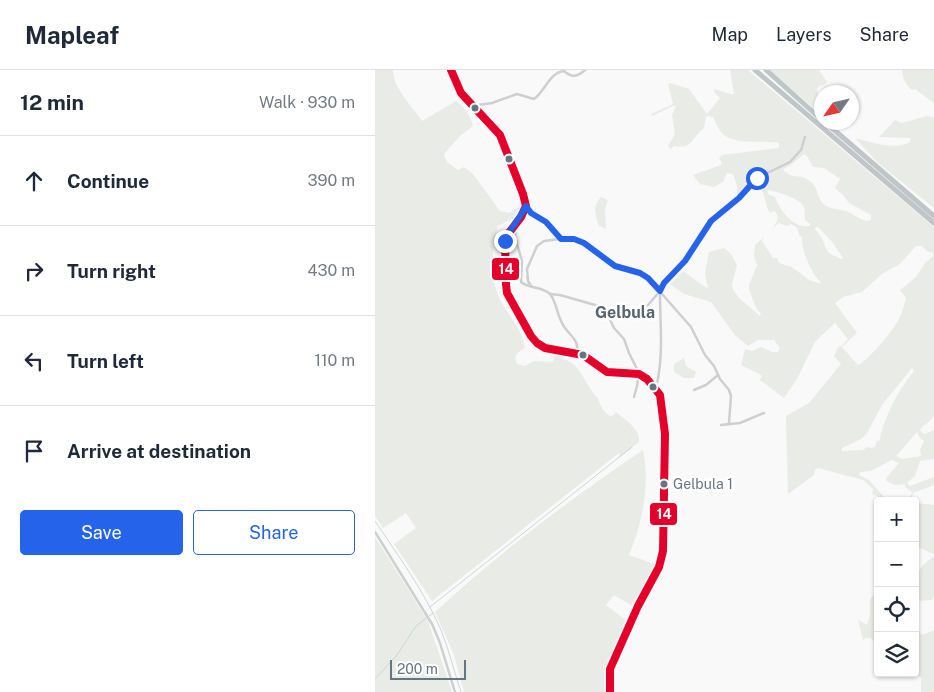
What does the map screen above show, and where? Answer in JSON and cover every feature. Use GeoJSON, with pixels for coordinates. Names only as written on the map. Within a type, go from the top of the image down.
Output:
{"type":"FeatureCollection","features":[{"type":"Feature","properties":{"kind":"highway"},"geometry":{"type":"LineString","coordinates":[[755,70],[934,223]]}},
{"type":"Feature","properties":{"kind":"highway"},"geometry":{"type":"LineString","coordinates":[[766,70],[814,114]]}},
{"type":"Feature","properties":{"kind":"highway"},"geometry":{"type":"LineString","coordinates":[[834,130],[934,216]]}},
{"type":"Feature","properties":{"kind":"street"},"geometry":{"type":"LineString","coordinates":[[451,70],[461,93],[471,106],[500,135],[526,206],[531,213],[546,222],[561,239]]}},
{"type":"Feature","properties":{"kind":"street"},"geometry":{"type":"LineString","coordinates":[[471,106],[493,103],[517,94],[534,99],[552,77],[561,71],[575,76],[585,70]]}},
{"type":"Feature","properties":{"kind":"street"},"geometry":{"type":"LineString","coordinates":[[517,222],[515,237],[522,261],[521,280],[524,284],[541,288],[550,294],[560,295],[605,309],[638,312],[648,305],[664,283],[685,261],[711,221],[739,198],[757,178],[790,162],[801,150],[805,137]]}},
{"type":"Feature","properties":{"kind":"street"},"geometry":{"type":"LineString","coordinates":[[526,206],[505,241],[507,293],[531,336],[545,348],[576,353],[591,359],[607,372],[639,374],[656,388],[662,408],[665,434],[663,551],[659,567],[638,606],[610,669],[610,692]]}},
{"type":"Feature","properties":{"kind":"street"},"geometry":{"type":"LineString","coordinates":[[531,286],[527,269],[537,246],[544,241],[561,239],[574,239],[584,243],[615,266],[640,273],[648,278],[691,327],[705,355],[729,390],[731,396],[729,423]]}},
{"type":"Feature","properties":{"kind":"street"},"geometry":{"type":"LineString","coordinates":[[656,388],[661,368],[660,291]]}},
{"type":"Feature","properties":{"kind":"street"},"geometry":{"type":"LineString","coordinates":[[550,294],[562,324],[577,343],[576,353]]}},
{"type":"Feature","properties":{"kind":"street"},"geometry":{"type":"LineString","coordinates":[[605,309],[614,328],[624,339],[639,374],[634,397]]}},
{"type":"Feature","properties":{"kind":"street"},"geometry":{"type":"LineString","coordinates":[[694,390],[706,385],[718,375]]}},
{"type":"Feature","properties":{"kind":"street"},"geometry":{"type":"LineString","coordinates":[[721,425],[741,422],[764,413]]}},
{"type":"Feature","properties":{"kind":"street"},"geometry":{"type":"LineString","coordinates":[[375,532],[432,624],[455,692]]}},
{"type":"Feature","properties":{"kind":"shaded area"},"geometry":{"type":"Polygon","coordinates":[[[375,70],[393,70],[396,83],[422,121],[456,101],[462,106],[469,115],[473,126],[460,136],[444,154],[447,162],[458,170],[464,167],[473,174],[500,211],[510,213],[520,206],[523,207],[515,217],[498,226],[493,255],[493,275],[498,294],[518,329],[525,348],[517,354],[517,364],[525,366],[534,361],[553,362],[555,355],[561,353],[563,359],[573,364],[580,372],[605,412],[610,416],[616,412],[632,425],[639,437],[639,442],[620,457],[619,453],[432,601],[394,544],[416,528],[406,513],[383,528],[375,516],[375,70]]]}},
{"type":"Feature","properties":{"kind":"shaded area"},"geometry":{"type":"Polygon","coordinates":[[[730,70],[748,70],[814,126],[814,130],[819,130],[934,227],[934,415],[920,430],[924,434],[934,430],[934,459],[920,461],[915,476],[907,483],[910,486],[934,477],[934,485],[913,493],[912,497],[910,497],[912,492],[905,487],[905,484],[896,485],[886,481],[887,477],[899,463],[892,460],[871,471],[860,472],[859,475],[869,480],[884,497],[872,494],[873,489],[863,480],[818,468],[815,470],[814,475],[788,494],[786,416],[809,403],[841,364],[834,356],[838,347],[842,346],[848,339],[835,323],[815,342],[797,379],[784,398],[760,380],[761,375],[741,365],[745,349],[752,351],[761,347],[772,352],[778,352],[780,348],[774,340],[758,340],[748,346],[735,335],[711,302],[684,294],[670,284],[683,271],[708,289],[705,273],[709,252],[724,248],[731,254],[737,265],[732,285],[733,290],[739,298],[760,316],[761,314],[756,308],[749,285],[757,265],[754,256],[755,245],[764,237],[762,241],[773,258],[777,258],[779,263],[792,267],[809,280],[821,284],[807,261],[802,236],[800,237],[797,228],[791,224],[787,226],[779,223],[773,228],[778,217],[774,211],[770,213],[760,188],[756,188],[741,199],[737,195],[737,186],[733,174],[727,173],[723,182],[714,187],[700,184],[693,175],[721,165],[722,163],[719,158],[722,155],[779,148],[779,143],[749,142],[727,137],[718,128],[713,117],[708,116],[706,117],[704,128],[689,145],[674,146],[671,149],[668,146],[675,134],[672,115],[676,106],[652,116],[651,114],[673,104],[668,84],[670,83],[689,89],[707,114],[720,98],[714,92],[714,89],[734,94],[730,70]],[[804,154],[783,169],[785,172],[811,182],[821,201],[826,206],[846,211],[863,220],[871,220],[871,215],[849,203],[835,188],[840,179],[824,168],[813,167],[804,154]],[[768,190],[768,194],[775,197],[780,208],[793,222],[798,225],[810,226],[805,220],[804,207],[796,199],[768,190]],[[818,227],[815,229],[823,239],[828,252],[841,259],[843,258],[833,243],[818,227]],[[916,246],[900,264],[882,274],[862,292],[843,297],[835,303],[857,333],[842,347],[858,365],[875,351],[888,336],[902,312],[906,298],[900,290],[916,277],[925,263],[933,256],[933,253],[921,246],[916,246]],[[912,368],[882,405],[867,433],[861,439],[842,448],[842,451],[863,450],[867,447],[875,447],[877,440],[879,442],[892,404],[914,371],[912,368]],[[917,432],[896,456],[902,459],[921,456],[920,450],[924,441],[917,432]]]}},
{"type":"Feature","properties":{"kind":"shaded area"},"geometry":{"type":"Polygon","coordinates":[[[769,70],[819,70],[827,82],[824,85],[814,85],[814,108],[769,70]]]}},
{"type":"Feature","properties":{"kind":"shaded area"},"geometry":{"type":"Polygon","coordinates":[[[902,70],[934,70],[934,103],[915,89],[912,90],[910,88],[905,81],[902,70]]]}},
{"type":"Feature","properties":{"kind":"shaded area"},"geometry":{"type":"Polygon","coordinates":[[[927,116],[934,118],[934,208],[877,162],[855,138],[883,145],[903,145],[910,142],[910,138],[879,137],[895,120],[902,123],[927,116]]]}},
{"type":"Feature","properties":{"kind":"shaded area"},"geometry":{"type":"Polygon","coordinates":[[[601,197],[608,200],[605,209],[606,229],[599,226],[596,214],[595,207],[601,197]]]}},
{"type":"Feature","properties":{"kind":"shaded area"},"geometry":{"type":"Polygon","coordinates":[[[684,358],[686,366],[696,372],[694,378],[684,378],[674,372],[674,364],[684,358]]]}},
{"type":"Feature","properties":{"kind":"shaded area"},"geometry":{"type":"Polygon","coordinates":[[[643,450],[646,477],[644,503],[629,555],[657,565],[634,607],[614,595],[606,605],[628,622],[610,664],[607,692],[464,692],[454,655],[435,612],[536,527],[643,450]]]}},
{"type":"Feature","properties":{"kind":"shaded area"},"geometry":{"type":"Polygon","coordinates":[[[919,503],[934,505],[934,554],[919,548],[919,503]]]}},
{"type":"Feature","properties":{"kind":"shaded area"},"geometry":{"type":"Polygon","coordinates":[[[375,537],[428,621],[452,692],[375,692],[375,537]]]}},
{"type":"Feature","properties":{"kind":"shaded area"},"geometry":{"type":"Polygon","coordinates":[[[934,556],[934,596],[932,600],[919,601],[919,571],[934,556]]]}},
{"type":"Feature","properties":{"kind":"shaded area"},"geometry":{"type":"Polygon","coordinates":[[[874,595],[874,641],[871,638],[863,640],[858,620],[867,625],[870,614],[870,599],[874,595]]]}},
{"type":"Feature","properties":{"kind":"shaded area"},"geometry":{"type":"Polygon","coordinates":[[[934,630],[934,692],[921,692],[921,678],[919,676],[919,632],[922,635],[934,630]]]}},
{"type":"Feature","properties":{"kind":"waterway"},"geometry":{"type":"LineString","coordinates":[[430,607],[632,447]]}},
{"type":"Feature","properties":{"kind":"waterway"},"geometry":{"type":"LineString","coordinates":[[375,521],[411,574],[427,602],[441,630],[461,692]]}},
{"type":"Feature","properties":{"kind":"waterway"},"geometry":{"type":"LineString","coordinates":[[375,679],[397,655],[416,626],[433,613]]}},
{"type":"Feature","properties":{"kind":"transit line","name":"14"},"geometry":{"type":"LineString","coordinates":[[451,70],[461,93],[500,135],[523,194],[526,206],[505,241],[506,284],[507,293],[531,336],[545,348],[583,355],[607,372],[639,374],[647,379],[660,395],[665,434],[663,551],[659,567],[638,606],[610,669],[610,692]]}},
{"type":"Feature","properties":{"kind":"place","name":"Gelbula 1"},"geometry":{"type":"Point","coordinates":[664,484]}},
{"type":"Feature","properties":{"kind":"district","name":"Gelbula"},"geometry":{"type":"Point","coordinates":[625,312]}},
{"type":"Feature","properties":{"kind":"route"},"geometry":{"type":"LineString","coordinates":[[505,241],[526,206],[531,213],[552,227],[561,239],[574,239],[584,243],[596,250],[615,266],[640,273],[648,278],[660,291],[664,283],[685,261],[711,221],[739,198],[757,178]]}}]}
